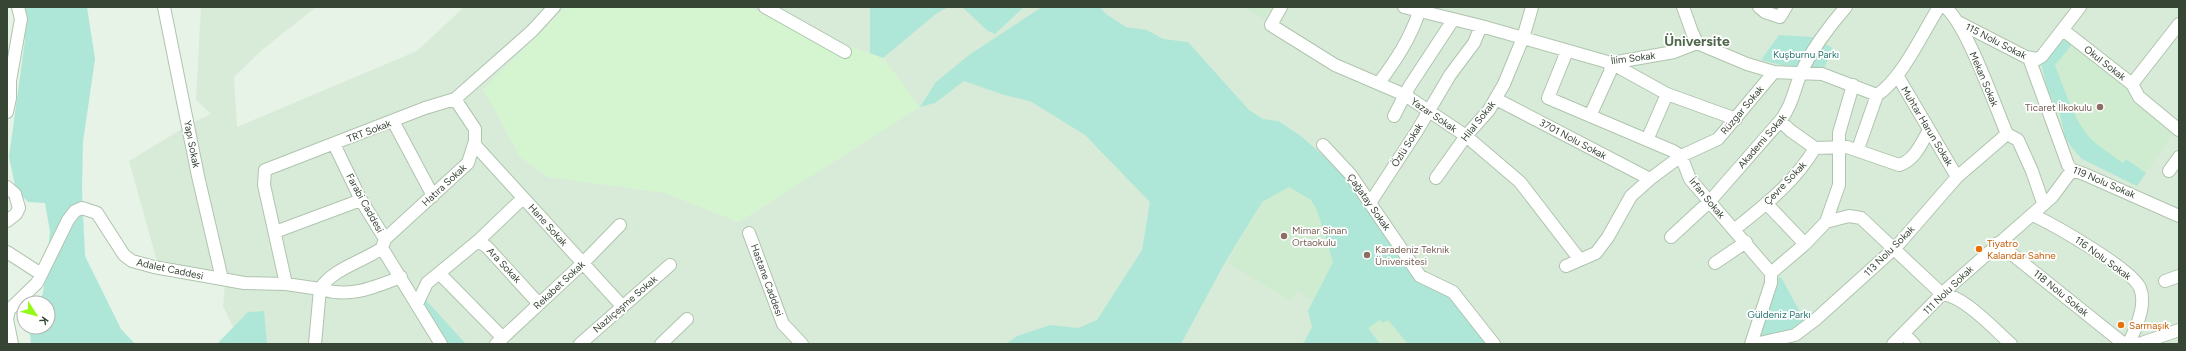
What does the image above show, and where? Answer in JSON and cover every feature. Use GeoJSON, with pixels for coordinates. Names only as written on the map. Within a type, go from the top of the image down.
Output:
{"type":"FeatureCollection","features":[{"type":"Feature","properties":{"kind":"street"},"geometry":{"type":"LineString","coordinates":[[7,112],[10,98],[10,81],[21,19],[18,7]]}},
{"type":"Feature","properties":{"kind":"street","name":"Yapı Sokak"},"geometry":{"type":"LineString","coordinates":[[164,7],[198,176],[222,280]]}},
{"type":"Feature","properties":{"kind":"street","name":"TRT Sokak"},"geometry":{"type":"LineString","coordinates":[[286,284],[264,185],[265,170],[455,99],[532,31],[554,7]]}},
{"type":"Feature","properties":{"kind":"street"},"geometry":{"type":"LineString","coordinates":[[765,7],[845,52]]}},
{"type":"Feature","properties":{"kind":"street","name":"Yazar Sokak"},"geometry":{"type":"LineString","coordinates":[[1282,7],[1271,25],[1335,65],[1405,95],[1466,136],[1520,182],[1580,260]]}},
{"type":"Feature","properties":{"kind":"street","name":"İlim Sokak"},"geometry":{"type":"LineString","coordinates":[[1404,7],[1611,62],[1674,52],[1697,43]]}},
{"type":"Feature","properties":{"kind":"street","name":"Hilal Sokak"},"geometry":{"type":"LineString","coordinates":[[1436,178],[1466,136],[1489,110],[1496,99],[1524,38],[1532,7]]}},
{"type":"Feature","properties":{"kind":"street"},"geometry":{"type":"LineString","coordinates":[[1684,7],[1697,43],[1747,64],[1774,72],[1822,74],[1877,95]]}},
{"type":"Feature","properties":{"kind":"street"},"geometry":{"type":"LineString","coordinates":[[1759,7],[1765,12],[1780,17],[1786,7]]}},
{"type":"Feature","properties":{"kind":"street","name":"Akademi Sokak"},"geometry":{"type":"LineString","coordinates":[[1671,237],[1710,201],[1780,121],[1789,109],[1801,74],[1835,20],[1846,7]]}},
{"type":"Feature","properties":{"kind":"street"},"geometry":{"type":"LineString","coordinates":[[1858,149],[1877,95],[1885,90],[1897,75],[1940,7]]}},
{"type":"Feature","properties":{"kind":"street","name":"Mekan Sokak"},"geometry":{"type":"LineString","coordinates":[[1945,7],[1952,12],[1958,22],[2007,134]]}},
{"type":"Feature","properties":{"kind":"street","name":"115 Nolu Sokak"},"geometry":{"type":"LineString","coordinates":[[1958,22],[2029,58],[2037,59],[2042,56],[2080,7]]}},
{"type":"Feature","properties":{"kind":"street"},"geometry":{"type":"LineString","coordinates":[[1379,83],[1403,50],[1412,34],[1419,12]]}},
{"type":"Feature","properties":{"kind":"street"},"geometry":{"type":"LineString","coordinates":[[1394,116],[1405,95],[1453,20]]}},
{"type":"Feature","properties":{"kind":"street"},"geometry":{"type":"LineString","coordinates":[[2132,84],[2179,24]]}},
{"type":"Feature","properties":{"kind":"street","name":"Özlü Sokak"},"geometry":{"type":"LineString","coordinates":[[1370,203],[1417,131],[1427,111],[1474,43],[1480,26]]}},
{"type":"Feature","properties":{"kind":"street","name":"Okul Sokak"},"geometry":{"type":"LineString","coordinates":[[2063,30],[2132,84],[2139,97],[2179,130]]}},
{"type":"Feature","properties":{"kind":"street"},"geometry":{"type":"LineString","coordinates":[[1566,51],[1548,98],[1681,156]]}},
{"type":"Feature","properties":{"kind":"street","name":"119 Nolu Sokak"},"geometry":{"type":"LineString","coordinates":[[2029,58],[2068,165],[2072,170],[2179,216]]}},
{"type":"Feature","properties":{"kind":"street"},"geometry":{"type":"LineString","coordinates":[[1590,116],[1610,72],[1611,62],[1667,94],[1736,119]]}},
{"type":"Feature","properties":{"kind":"street","name":"Rüzgar Sokak"},"geometry":{"type":"LineString","coordinates":[[1566,266],[1596,253],[1608,237],[1631,196],[1650,179],[1681,156],[1718,139],[1774,72]]}},
{"type":"Feature","properties":{"kind":"street","name":"Muhtar Harun Sokak"},"geometry":{"type":"LineString","coordinates":[[1897,75],[1957,177]]}},
{"type":"Feature","properties":{"kind":"street"},"geometry":{"type":"LineString","coordinates":[[1751,344],[1771,283],[1771,273],[1805,244],[1826,222],[1839,185],[1839,156],[1837,146],[1839,133],[1853,85]]}},
{"type":"Feature","properties":{"kind":"street"},"geometry":{"type":"LineString","coordinates":[[1647,140],[1667,94]]}},
{"type":"Feature","properties":{"kind":"street","name":"Hatıra Sokak"},"geometry":{"type":"LineString","coordinates":[[384,243],[468,163],[475,145],[475,129],[455,99]]}},
{"type":"Feature","properties":{"kind":"street","name":"3701 Nolu Sokak"},"geometry":{"type":"LineString","coordinates":[[1496,99],[1650,179]]}},
{"type":"Feature","properties":{"kind":"street"},"geometry":{"type":"LineString","coordinates":[[393,121],[433,196]]}},
{"type":"Feature","properties":{"kind":"street"},"geometry":{"type":"LineString","coordinates":[[1780,121],[1790,131],[1815,148],[1837,146],[1858,149],[1899,165],[1907,162],[1916,152],[1928,130]]}},
{"type":"Feature","properties":{"kind":"street"},"geometry":{"type":"LineString","coordinates":[[2007,134],[2018,140],[2032,171],[2043,203]]}},
{"type":"Feature","properties":{"kind":"street","name":"113 Nolu Sokak"},"geometry":{"type":"LineString","coordinates":[[1755,344],[1795,334],[1815,320],[1893,249],[1957,177],[2007,134]]}},
{"type":"Feature","properties":{"kind":"street","name":"Farabi Caddesi"},"geometry":{"type":"LineString","coordinates":[[334,144],[401,277],[441,344]]}},
{"type":"Feature","properties":{"kind":"street","name":"Hane Sokak"},"geometry":{"type":"LineString","coordinates":[[475,145],[622,306]]}},
{"type":"Feature","properties":{"kind":"street","name":"Çağatay Sokak"},"geometry":{"type":"LineString","coordinates":[[1323,146],[1350,174],[1420,276],[1453,292],[1494,344]]}},
{"type":"Feature","properties":{"kind":"street","name":"Çevre Sokak"},"geometry":{"type":"LineString","coordinates":[[1735,229],[1766,203],[1804,166],[1815,148]]}},
{"type":"Feature","properties":{"kind":"street","name":"İrfan Sokak"},"geometry":{"type":"LineString","coordinates":[[1681,156],[1690,179],[1735,229],[1771,273]]}},
{"type":"Feature","properties":{"kind":"street"},"geometry":{"type":"LineString","coordinates":[[2169,171],[2179,157]]}},
{"type":"Feature","properties":{"kind":"street","name":"111 Nolu Sokak"},"geometry":{"type":"LineString","coordinates":[[1893,344],[1942,294],[1998,243],[2033,215],[2043,203],[2052,197],[2072,170]]}},
{"type":"Feature","properties":{"kind":"street"},"geometry":{"type":"LineString","coordinates":[[7,188],[15,194],[18,208],[16,214],[7,221]]}},
{"type":"Feature","properties":{"kind":"street"},"geometry":{"type":"LineString","coordinates":[[478,241],[523,198]]}},
{"type":"Feature","properties":{"kind":"street"},"geometry":{"type":"LineString","coordinates":[[275,232],[361,200]]}},
{"type":"Feature","properties":{"kind":"street"},"geometry":{"type":"LineString","coordinates":[[1766,203],[1805,244]]}},
{"type":"Feature","properties":{"kind":"street","name":"Adalet Caddesi"},"geometry":{"type":"LineString","coordinates":[[7,319],[9,310],[37,284],[68,220],[76,211],[82,208],[97,213],[124,255],[132,261],[154,267],[222,280],[244,283],[286,284],[320,289],[335,294],[350,294],[368,290],[401,277]]}},
{"type":"Feature","properties":{"kind":"street","name":"116 Nolu Sokak"},"geometry":{"type":"LineString","coordinates":[[2033,215],[2076,238],[2116,265],[2139,286],[2141,293],[2140,316],[2128,344]]}},
{"type":"Feature","properties":{"kind":"street"},"geometry":{"type":"LineString","coordinates":[[1826,222],[1849,216],[1861,218],[1942,294],[1949,295],[1964,304],[2011,344]]}},
{"type":"Feature","properties":{"kind":"street","name":"Rekabet Sokak"},"geometry":{"type":"LineString","coordinates":[[499,341],[583,263],[620,225]]}},
{"type":"Feature","properties":{"kind":"street","name":"Hastane Caddesi"},"geometry":{"type":"LineString","coordinates":[[749,233],[783,324],[802,344]]}},
{"type":"Feature","properties":{"kind":"street","name":"Ara Sokak"},"geometry":{"type":"LineString","coordinates":[[417,304],[427,283],[478,241],[487,247],[539,304]]}},
{"type":"Feature","properties":{"kind":"street"},"geometry":{"type":"LineString","coordinates":[[1715,263],[1746,242]]}},
{"type":"Feature","properties":{"kind":"street"},"geometry":{"type":"LineString","coordinates":[[318,342],[320,289],[324,283],[384,243]]}},
{"type":"Feature","properties":{"kind":"street","name":"118 Nolu Sokak"},"geometry":{"type":"LineString","coordinates":[[1998,243],[2124,344]]}},
{"type":"Feature","properties":{"kind":"street"},"geometry":{"type":"LineString","coordinates":[[7,252],[41,274]]}},
{"type":"Feature","properties":{"kind":"street","name":"Nazlıçeşme Sokak"},"geometry":{"type":"LineString","coordinates":[[580,344],[670,265]]}},
{"type":"Feature","properties":{"kind":"street"},"geometry":{"type":"LineString","coordinates":[[438,273],[499,341]]}},
{"type":"Feature","properties":{"kind":"street"},"geometry":{"type":"LineString","coordinates":[[2165,280],[2179,276]]}},
{"type":"Feature","properties":{"kind":"street"},"geometry":{"type":"LineString","coordinates":[[7,319],[12,344]]}},
{"type":"Feature","properties":{"kind":"street"},"geometry":{"type":"LineString","coordinates":[[661,344],[687,319]]}},
{"type":"Feature","properties":{"kind":"street"},"geometry":{"type":"LineString","coordinates":[[2139,344],[2179,330]]}},
{"type":"Feature","properties":{"kind":"street"},"geometry":{"type":"LineString","coordinates":[[1904,334],[1914,344]]}},
{"type":"Feature","properties":{"kind":"shaded area"},"geometry":{"type":"Polygon","coordinates":[[[201,7],[316,7],[262,50],[234,77],[237,127],[417,51],[464,7],[2179,7],[2179,344],[241,344],[223,306],[225,283],[160,272],[129,161],[190,124],[211,114],[196,100],[201,7]]]}},
{"type":"Feature","properties":{"kind":"shaded area"},"geometry":{"type":"Polygon","coordinates":[[[566,7],[750,7],[764,15],[883,58],[920,107],[739,222],[665,193],[548,177],[520,157],[483,89],[566,7]]]}},
{"type":"Feature","properties":{"kind":"shaded area"},"geometry":{"type":"Polygon","coordinates":[[[1243,7],[1272,7],[1264,19],[1243,7]]]}},
{"type":"Feature","properties":{"kind":"shaded area","name":"Ticaret İlkokulu"},"geometry":{"type":"Polygon","coordinates":[[[2065,37],[2079,39],[2174,132],[2137,186],[2082,159],[2065,137],[2060,115],[2048,91],[2041,63],[2065,37]]]}},
{"type":"Feature","properties":{"kind":"shaded area"},"geometry":{"type":"Polygon","coordinates":[[[1289,187],[1311,200],[1317,210],[1333,261],[1396,248],[1405,265],[1416,278],[1487,344],[1303,344],[1312,327],[1308,311],[1312,300],[1297,291],[1291,301],[1227,263],[1262,202],[1289,187]]]}},
{"type":"Feature","properties":{"kind":"green space"},"geometry":{"type":"Polygon","coordinates":[[[24,7],[87,7],[95,59],[83,142],[82,190],[85,256],[121,329],[135,344],[31,344],[30,335],[56,335],[56,295],[42,295],[50,232],[45,203],[28,202],[16,190],[9,157],[25,40],[24,7]]]}},
{"type":"Feature","properties":{"kind":"green space"},"geometry":{"type":"Polygon","coordinates":[[[870,7],[949,7],[937,13],[883,58],[870,53],[870,7]]]}},
{"type":"Feature","properties":{"kind":"green space"},"geometry":{"type":"Polygon","coordinates":[[[962,7],[1024,7],[995,34],[988,31],[962,7]]]}},
{"type":"Feature","properties":{"kind":"green space"},"geometry":{"type":"Polygon","coordinates":[[[1042,7],[1100,7],[1106,14],[1126,27],[1147,30],[1163,39],[1188,42],[1249,110],[1263,119],[1278,121],[1301,136],[1347,177],[1396,248],[1405,265],[1416,278],[1451,295],[1487,344],[1408,344],[1388,320],[1382,323],[1380,320],[1368,328],[1380,344],[1303,344],[1312,327],[1308,311],[1333,262],[1317,210],[1311,200],[1289,187],[1262,202],[1223,266],[1181,344],[1006,344],[1017,336],[1050,325],[1078,328],[1097,320],[1142,250],[1150,202],[1085,135],[1030,101],[1004,95],[964,81],[935,103],[920,107],[936,82],[969,55],[1042,7]]]}},
{"type":"Feature","properties":{"kind":"green space","name":"Kuşburnu Parkı"},"geometry":{"type":"Polygon","coordinates":[[[1779,35],[1812,37],[1833,48],[1821,75],[1761,60],[1779,35]]]}},
{"type":"Feature","properties":{"kind":"green space"},"geometry":{"type":"Polygon","coordinates":[[[2065,37],[2077,39],[2055,65],[2073,111],[2081,126],[2094,142],[2123,163],[2126,159],[2146,173],[2137,186],[2082,159],[2065,137],[2060,115],[2048,91],[2041,63],[2065,37]]]}},
{"type":"Feature","properties":{"kind":"green space","name":"Güldeniz Parkı"},"geometry":{"type":"Polygon","coordinates":[[[1781,277],[1806,323],[1793,332],[1751,338],[1770,280],[1781,277]]]}},
{"type":"Feature","properties":{"kind":"green space"},"geometry":{"type":"Polygon","coordinates":[[[424,298],[466,344],[448,344],[420,303],[424,298]]]}},
{"type":"Feature","properties":{"kind":"green space"},"geometry":{"type":"Polygon","coordinates":[[[264,311],[267,344],[217,344],[248,312],[264,311]]]}},
{"type":"Feature","properties":{"kind":"place","name":"Ticaret İlkokulu"},"geometry":{"type":"Point","coordinates":[2100,107]}},
{"type":"Feature","properties":{"kind":"place","name":"Mimar Sinan Ortaokulu"},"geometry":{"type":"Point","coordinates":[1284,236]}},
{"type":"Feature","properties":{"kind":"place","name":"Tiyatro Kalandar Sahne"},"geometry":{"type":"Point","coordinates":[1979,249]}},
{"type":"Feature","properties":{"kind":"place","name":"Karadeniz Teknik Üniversitesi"},"geometry":{"type":"Point","coordinates":[1367,255]}},
{"type":"Feature","properties":{"kind":"place","name":"Sarmaşık"},"geometry":{"type":"Point","coordinates":[2121,325]}},
{"type":"Feature","properties":{"kind":"district","name":"Üniversite"},"geometry":{"type":"Point","coordinates":[1697,41]}}]}
